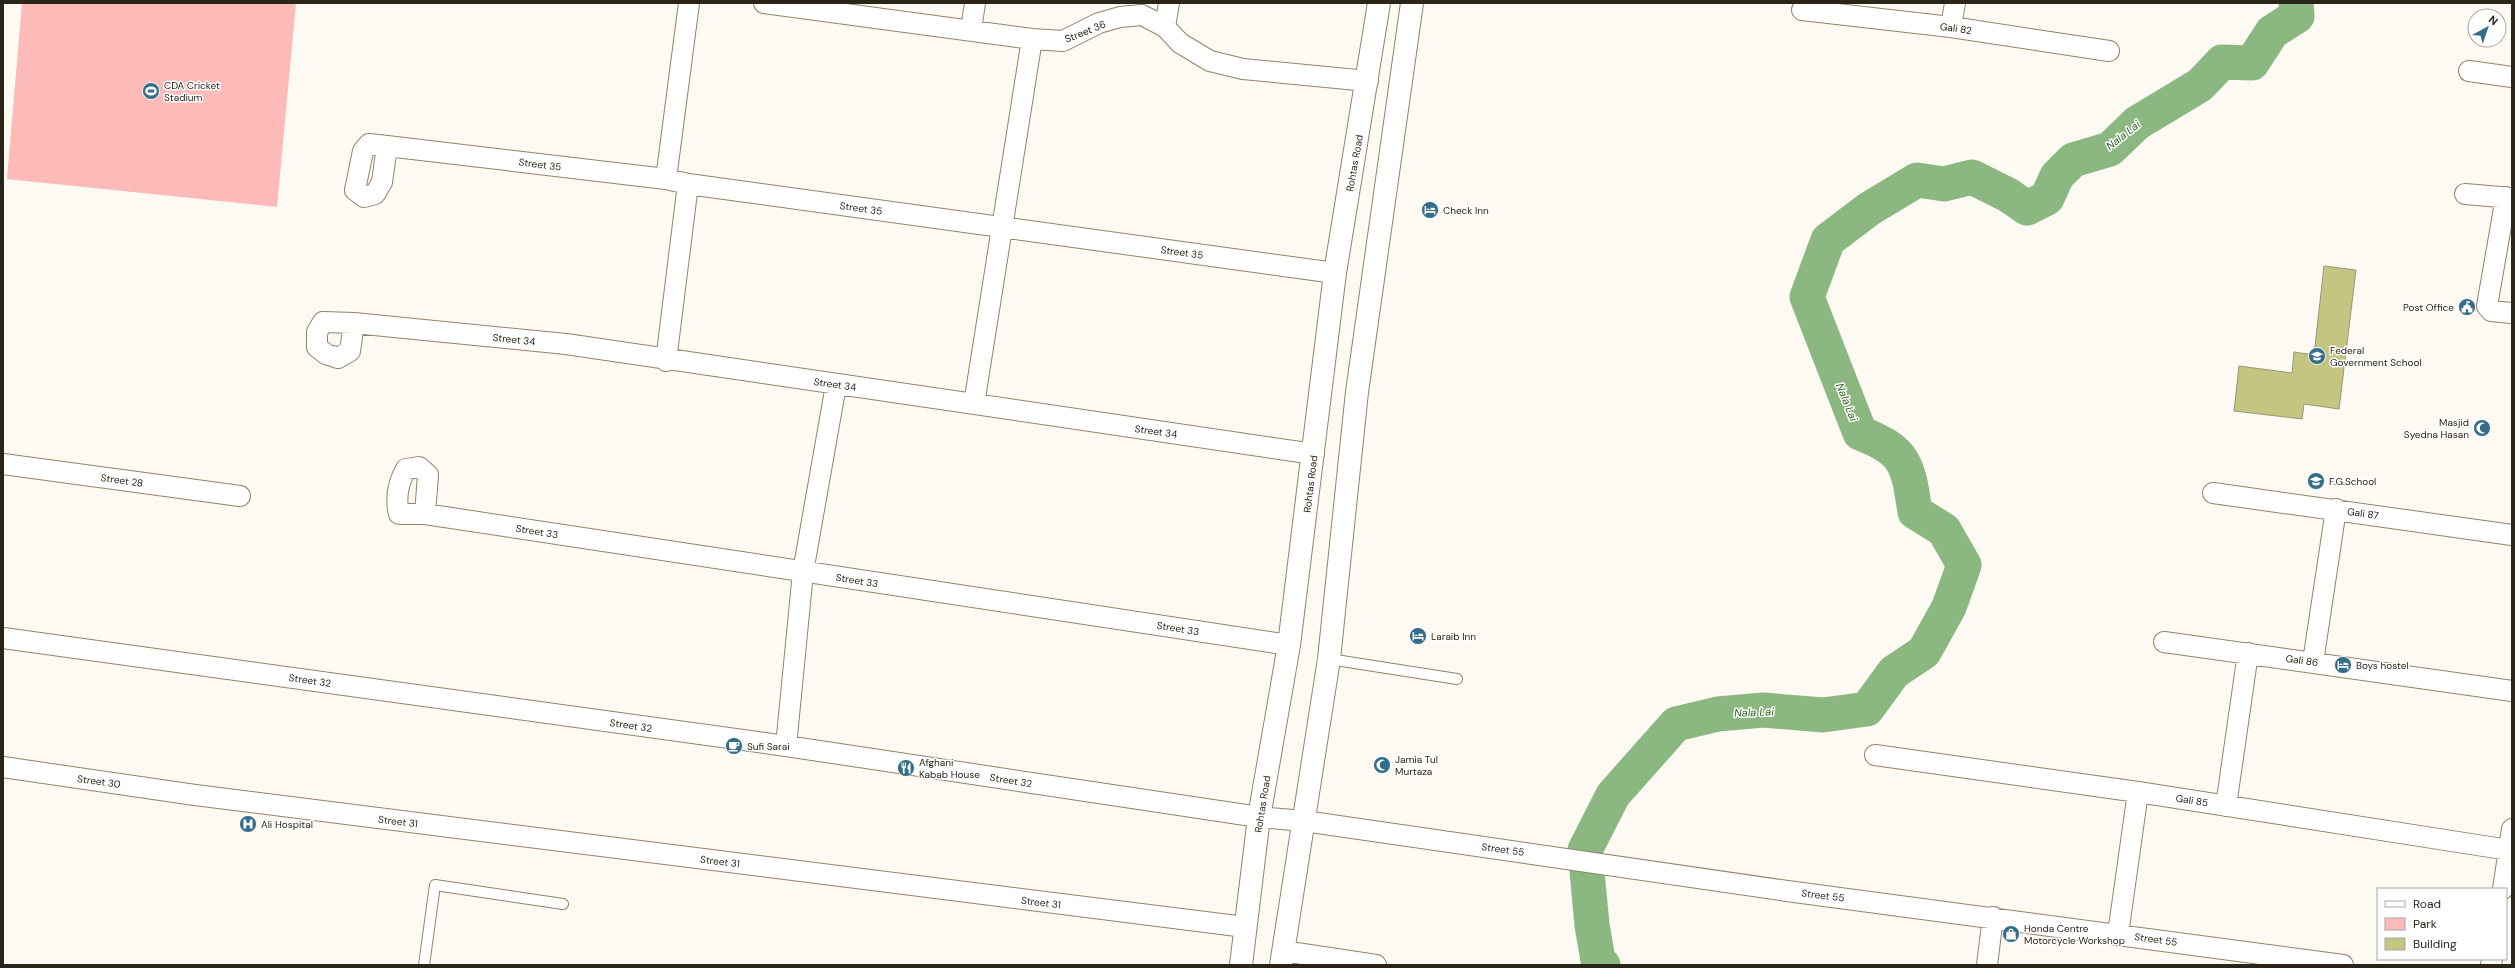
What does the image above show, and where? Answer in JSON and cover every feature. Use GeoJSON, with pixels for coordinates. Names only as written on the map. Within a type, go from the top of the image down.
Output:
{"type":"FeatureCollection","features":[{"type":"Feature","properties":{"kind":"main road","name":"Rohtas Road"},"geometry":{"type":"LineString","coordinates":[[1241,965],[1259,817],[1289,645],[1314,454],[1335,273],[1368,81],[1379,3]]}},
{"type":"Feature","properties":{"kind":"main road"},"geometry":{"type":"LineString","coordinates":[[1282,958],[1329,660],[1357,392],[1412,3]]}},
{"type":"Feature","properties":{"kind":"street"},"geometry":{"type":"LineString","coordinates":[[666,179],[689,3]]}},
{"type":"Feature","properties":{"kind":"street","name":"Street 36"},"geometry":{"type":"LineString","coordinates":[[764,3],[1032,39],[1063,41],[1099,23],[1134,16],[1142,16],[1165,27],[1180,43],[1210,61],[1243,69],[1368,81]]}},
{"type":"Feature","properties":{"kind":"street"},"geometry":{"type":"LineString","coordinates":[[971,30],[975,3]]}},
{"type":"Feature","properties":{"kind":"street"},"geometry":{"type":"LineString","coordinates":[[1165,27],[1169,3]]}},
{"type":"Feature","properties":{"kind":"street"},"geometry":{"type":"LineString","coordinates":[[1951,27],[1955,3]]}},
{"type":"Feature","properties":{"kind":"street","name":"Gali 82"},"geometry":{"type":"LineString","coordinates":[[1802,10],[1951,27],[2109,51]]}},
{"type":"Feature","properties":{"kind":"street"},"geometry":{"type":"LineString","coordinates":[[974,404],[1032,39]]}},
{"type":"Feature","properties":{"kind":"street"},"geometry":{"type":"LineString","coordinates":[[2469,71],[2512,77]]}},
{"type":"Feature","properties":{"kind":"street","name":"Street 35"},"geometry":{"type":"LineString","coordinates":[[387,146],[666,179],[688,184],[1001,228],[1335,273]]}},
{"type":"Feature","properties":{"kind":"street"},"geometry":{"type":"LineString","coordinates":[[666,361],[688,184]]}},
{"type":"Feature","properties":{"kind":"street"},"geometry":{"type":"LineString","coordinates":[[2465,194],[2509,198],[2487,306],[2491,311],[2512,313]]}},
{"type":"Feature","properties":{"kind":"street","name":"Street 34"},"geometry":{"type":"LineString","coordinates":[[354,323],[566,344],[666,361],[1314,454]]}},
{"type":"Feature","properties":{"kind":"street"},"geometry":{"type":"LineString","coordinates":[[786,746],[803,572],[836,385]]}},
{"type":"Feature","properties":{"kind":"street","name":"Street 28"},"geometry":{"type":"LineString","coordinates":[[3,464],[240,496]]}},
{"type":"Feature","properties":{"kind":"street","name":"Gali 87"},"geometry":{"type":"LineString","coordinates":[[2213,493],[2336,509],[2512,535]]}},
{"type":"Feature","properties":{"kind":"street"},"geometry":{"type":"LineString","coordinates":[[2314,662],[2336,509]]}},
{"type":"Feature","properties":{"kind":"street","name":"Street 33"},"geometry":{"type":"LineString","coordinates":[[425,514],[1289,645]]}},
{"type":"Feature","properties":{"kind":"street","name":"Street 32"},"geometry":{"type":"LineString","coordinates":[[3,638],[786,746],[1259,817],[1304,821]]}},
{"type":"Feature","properties":{"kind":"street","name":"Gali 86"},"geometry":{"type":"LineString","coordinates":[[2164,642],[2512,691]]}},
{"type":"Feature","properties":{"kind":"street"},"geometry":{"type":"LineString","coordinates":[[2226,806],[2248,653]]}},
{"type":"Feature","properties":{"kind":"street","name":"Gali 85"},"geometry":{"type":"LineString","coordinates":[[1875,755],[2138,792],[2226,806],[2511,835]]}},
{"type":"Feature","properties":{"kind":"street","name":"Street 30"},"geometry":{"type":"LineString","coordinates":[[3,766],[195,795]]}},
{"type":"Feature","properties":{"kind":"street"},"geometry":{"type":"LineString","coordinates":[[2118,934],[2138,792]]}},
{"type":"Feature","properties":{"kind":"street","name":"Street 31"},"geometry":{"type":"LineString","coordinates":[[195,795],[1245,928]]}},
{"type":"Feature","properties":{"kind":"street","name":"Street 55"},"geometry":{"type":"LineString","coordinates":[[1304,821],[1514,850],[1788,891],[1993,917],[2343,965]]}},
{"type":"Feature","properties":{"kind":"street"},"geometry":{"type":"LineString","coordinates":[[2503,888],[2511,835]]}},
{"type":"Feature","properties":{"kind":"street"},"geometry":{"type":"LineString","coordinates":[[1987,965],[1993,917]]}},
{"type":"Feature","properties":{"kind":"street"},"geometry":{"type":"LineString","coordinates":[[1282,958],[1376,965]]}},
{"type":"Feature","properties":{"kind":"lane"},"geometry":{"type":"LineString","coordinates":[[1329,660],[1457,679]]}},
{"type":"Feature","properties":{"kind":"lane"},"geometry":{"type":"LineString","coordinates":[[424,965],[435,885],[563,904]]}},
{"type":"Feature","properties":{"kind":"green space","name":"CDA Cricket Stadium"},"geometry":{"type":"Polygon","coordinates":[[[22,3],[296,3],[277,207],[7,179],[22,3]]]}},
{"type":"Feature","properties":{"kind":"building","name":"Federal Government School"},"geometry":{"type":"Polygon","coordinates":[[[2324,266],[2356,270],[2339,409],[2304,404],[2302,419],[2234,411],[2239,366],[2292,373],[2294,352],[2314,355],[2324,266]]]}},
{"type":"Feature","properties":{"kind":"waterway","name":"Nala Lai"},"geometry":{"type":"LineString","coordinates":[[1603,965],[1598,960],[1592,925],[1585,850],[1613,795],[1676,724],[1718,714],[1763,710],[1823,715],[1867,709],[1894,672],[1924,652],[1949,607],[1964,565],[1944,530],[1915,512],[1907,471],[1896,453],[1887,446],[1860,433],[1807,297],[1828,240],[1869,209],[1917,180],[1944,184],[1972,177],[2008,195],[2027,208],[2047,198],[2057,176],[2073,160],[2110,149],[2137,123],[2200,85],[2222,62],[2252,63],[2272,32],[2297,16],[2296,3]]}},
{"type":"Feature","properties":{"kind":"place","name":"CDA Cricket Stadium"},"geometry":{"type":"Point","coordinates":[151,91]}},
{"type":"Feature","properties":{"kind":"place","name":"Check Inn"},"geometry":{"type":"Point","coordinates":[1430,210]}},
{"type":"Feature","properties":{"kind":"place","name":"Post Office"},"geometry":{"type":"Point","coordinates":[2467,307]}},
{"type":"Feature","properties":{"kind":"place","name":"Federal Government School"},"geometry":{"type":"Point","coordinates":[2317,356]}},
{"type":"Feature","properties":{"kind":"place","name":"Masjid Syedna Hasan"},"geometry":{"type":"Point","coordinates":[2482,428]}},
{"type":"Feature","properties":{"kind":"place","name":"F.G.School"},"geometry":{"type":"Point","coordinates":[2316,481]}},
{"type":"Feature","properties":{"kind":"place","name":"Laraib Inn"},"geometry":{"type":"Point","coordinates":[1418,636]}},
{"type":"Feature","properties":{"kind":"place","name":"Boys hostel"},"geometry":{"type":"Point","coordinates":[2343,665]}},
{"type":"Feature","properties":{"kind":"place","name":"Sufi Sarai"},"geometry":{"type":"Point","coordinates":[734,746]}},
{"type":"Feature","properties":{"kind":"place","name":"Jamia Tul Murtaza"},"geometry":{"type":"Point","coordinates":[1382,765]}},
{"type":"Feature","properties":{"kind":"place","name":"Afghani Kabab House"},"geometry":{"type":"Point","coordinates":[906,768]}},
{"type":"Feature","properties":{"kind":"place","name":"Ali Hospital"},"geometry":{"type":"Point","coordinates":[248,824]}},
{"type":"Feature","properties":{"kind":"place","name":"Honda Centre Motorcycle Workshop"},"geometry":{"type":"Point","coordinates":[2011,934]}}]}
